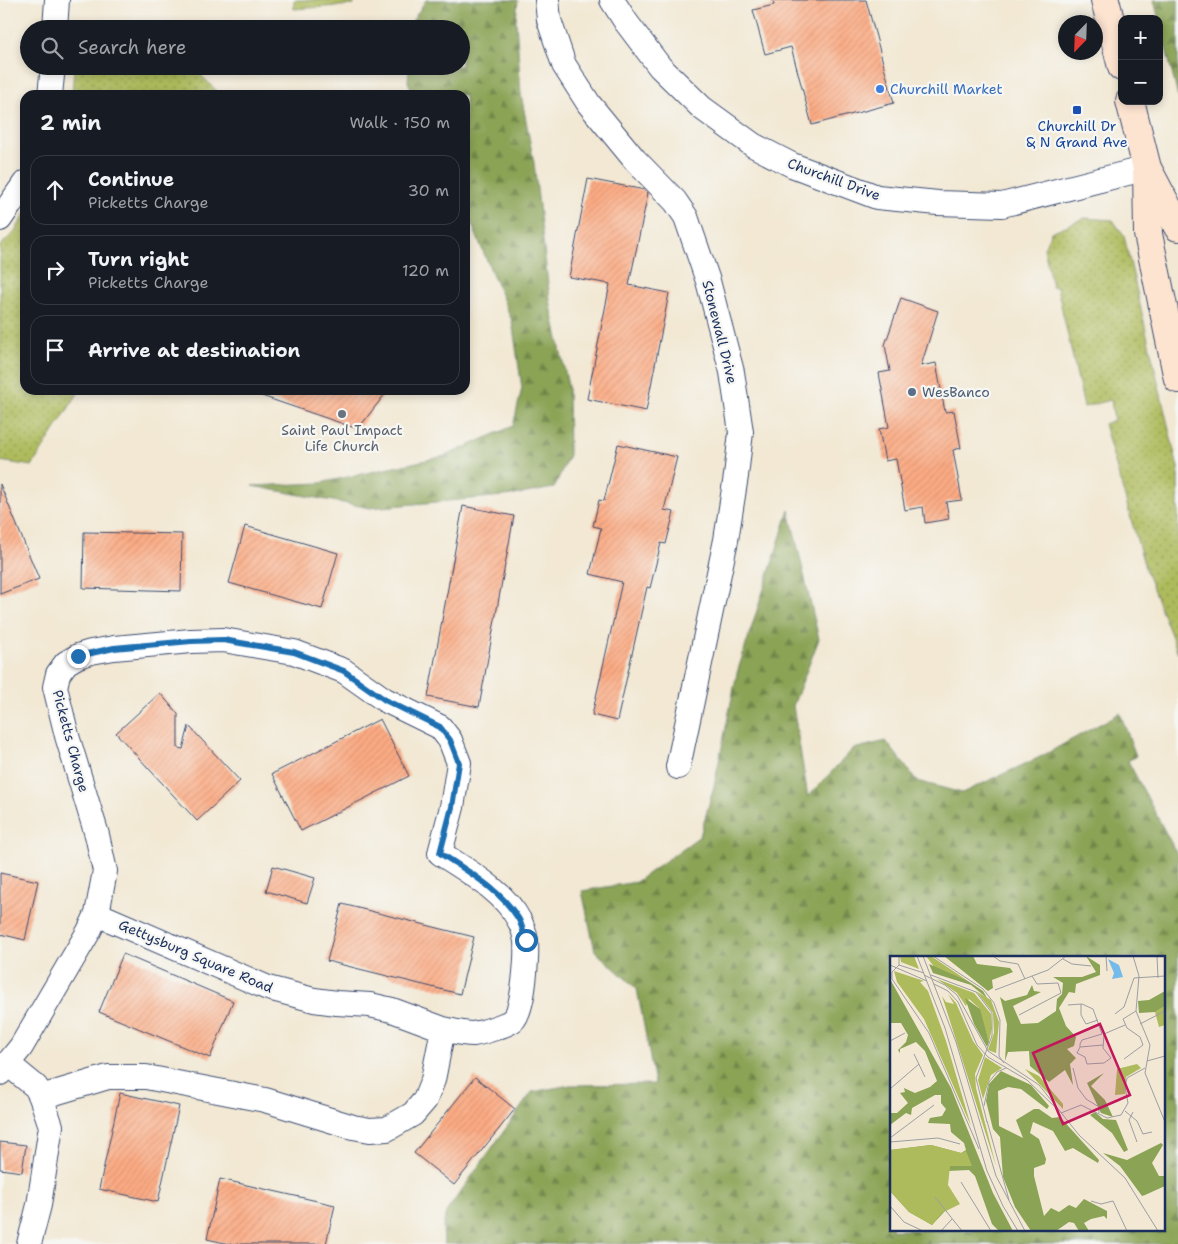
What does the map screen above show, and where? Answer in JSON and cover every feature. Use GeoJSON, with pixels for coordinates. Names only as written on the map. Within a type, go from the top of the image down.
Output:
{"type":"FeatureCollection","features":[{"type":"Feature","properties":{"kind":"main road"},"geometry":{"type":"LineString","coordinates":[[1105,0],[1120,60]]}},
{"type":"Feature","properties":{"kind":"main road"},"geometry":{"type":"LineString","coordinates":[[1131,105],[1147,168],[1148,234],[1178,379]]}},
{"type":"Feature","properties":{"kind":"main road"},"geometry":{"type":"LineString","coordinates":[[1147,168],[1178,227]]}},
{"type":"Feature","properties":{"kind":"street"},"geometry":{"type":"LineString","coordinates":[[56,20],[57,0]]}},
{"type":"Feature","properties":{"kind":"street","name":"Stonewall Drive"},"geometry":{"type":"LineString","coordinates":[[546,0],[549,20],[564,65],[569,73],[589,104],[635,160],[675,201],[686,217],[708,281],[732,372],[740,432],[736,476],[726,540],[678,768]]}},
{"type":"Feature","properties":{"kind":"street","name":"Churchill Drive"},"geometry":{"type":"LineString","coordinates":[[612,0],[660,67],[702,108],[753,146],[792,166],[877,197],[938,203],[1002,205],[1147,168]]}},
{"type":"Feature","properties":{"kind":"street"},"geometry":{"type":"LineString","coordinates":[[51,90],[52,75]]}},
{"type":"Feature","properties":{"kind":"street"},"geometry":{"type":"LineString","coordinates":[[0,219],[20,190]]}},
{"type":"Feature","properties":{"kind":"street","name":"Picketts Charge"},"geometry":{"type":"LineString","coordinates":[[4,1069],[21,1047],[97,914],[106,871],[55,687],[58,674],[66,663],[78,656],[114,648],[223,640],[294,652],[344,671],[385,700],[440,727],[450,740],[459,763],[452,807],[440,853],[481,881],[504,900],[519,919],[526,940],[526,963],[520,1005],[513,1020],[473,1034],[443,1029]]}},
{"type":"Feature","properties":{"kind":"street","name":"Gettysburg Square Road"},"geometry":{"type":"LineString","coordinates":[[97,914],[268,988],[337,1003],[370,1004],[443,1029]]}},
{"type":"Feature","properties":{"kind":"street"},"geometry":{"type":"LineString","coordinates":[[41,1097],[108,1077],[146,1077],[265,1100],[353,1127],[370,1130],[387,1129],[413,1114],[425,1100],[434,1080],[443,1029]]}},
{"type":"Feature","properties":{"kind":"street"},"geometry":{"type":"LineString","coordinates":[[4,1069],[36,1087],[51,1126],[39,1205],[28,1244]]}},
{"type":"Feature","properties":{"kind":"green space"},"geometry":{"type":"Polygon","coordinates":[[[294,0],[353,0],[354,5],[294,9],[294,0]]]}},
{"type":"Feature","properties":{"kind":"green space"},"geometry":{"type":"Polygon","coordinates":[[[426,0],[518,0],[516,20],[521,94],[534,163],[550,301],[568,386],[569,455],[554,488],[515,495],[370,508],[252,486],[320,483],[445,456],[513,426],[522,388],[512,321],[470,220],[470,90],[412,90],[408,82],[408,75],[470,75],[470,20],[413,20],[426,0]]]}},
{"type":"Feature","properties":{"kind":"green space"},"geometry":{"type":"Polygon","coordinates":[[[1154,0],[1178,0],[1178,97],[1163,36],[1163,15],[1158,15],[1154,0]]]}},
{"type":"Feature","properties":{"kind":"green space"},"geometry":{"type":"Polygon","coordinates":[[[73,75],[201,75],[216,90],[72,90],[73,75]]]}},
{"type":"Feature","properties":{"kind":"green space"},"geometry":{"type":"Polygon","coordinates":[[[1085,218],[1113,220],[1124,236],[1178,468],[1178,653],[1145,568],[1104,424],[1114,420],[1111,400],[1084,407],[1057,287],[1052,287],[1044,248],[1051,232],[1085,218]]]}},
{"type":"Feature","properties":{"kind":"green space"},"geometry":{"type":"Polygon","coordinates":[[[20,223],[20,395],[77,395],[32,466],[0,461],[0,246],[14,233],[20,223]]]}},
{"type":"Feature","properties":{"kind":"green space"},"geometry":{"type":"Polygon","coordinates":[[[789,510],[819,639],[793,706],[808,797],[853,749],[886,741],[917,781],[962,793],[1042,756],[1120,713],[1136,756],[1128,761],[1178,856],[1178,1244],[444,1244],[443,1227],[446,1212],[532,1092],[570,1085],[655,1084],[637,989],[595,951],[582,891],[636,882],[700,836],[714,786],[737,673],[789,510]]]}},
{"type":"Feature","properties":{"kind":"building"},"geometry":{"type":"Polygon","coordinates":[[[773,0],[866,0],[894,103],[812,125],[791,47],[765,54],[753,10],[774,5],[773,0]]]}},
{"type":"Feature","properties":{"kind":"building"},"geometry":{"type":"Polygon","coordinates":[[[588,179],[645,190],[648,193],[629,285],[669,293],[646,411],[587,399],[610,284],[569,277],[588,179]]]}},
{"type":"Feature","properties":{"kind":"building","name":"WesBanco"},"geometry":{"type":"Polygon","coordinates":[[[901,298],[938,311],[921,366],[936,363],[945,412],[954,411],[961,448],[953,450],[962,500],[946,502],[949,519],[925,523],[923,507],[905,510],[896,459],[885,461],[879,429],[889,427],[879,373],[890,371],[885,345],[901,298]]]}},
{"type":"Feature","properties":{"kind":"building","name":"Saint Paul Impact Life Church"},"geometry":{"type":"Polygon","coordinates":[[[259,395],[384,395],[358,429],[259,395]]]}},
{"type":"Feature","properties":{"kind":"building"},"geometry":{"type":"Polygon","coordinates":[[[618,444],[677,457],[664,510],[674,512],[666,544],[661,543],[650,588],[647,587],[617,721],[592,715],[622,582],[590,574],[601,528],[593,526],[599,500],[604,501],[618,444]]]}},
{"type":"Feature","properties":{"kind":"building"},"geometry":{"type":"Polygon","coordinates":[[[0,484],[39,579],[0,594],[0,484]]]}},
{"type":"Feature","properties":{"kind":"building"},"geometry":{"type":"Polygon","coordinates":[[[463,506],[514,516],[479,707],[428,697],[463,506]]]}},
{"type":"Feature","properties":{"kind":"building"},"geometry":{"type":"Polygon","coordinates":[[[245,526],[338,553],[322,609],[229,583],[245,526]]]}},
{"type":"Feature","properties":{"kind":"building"},"geometry":{"type":"Polygon","coordinates":[[[84,532],[182,534],[181,591],[83,588],[84,532]]]}},
{"type":"Feature","properties":{"kind":"building"},"geometry":{"type":"Polygon","coordinates":[[[160,693],[178,714],[178,748],[183,749],[189,726],[240,781],[197,821],[116,733],[160,693]]]}},
{"type":"Feature","properties":{"kind":"building"},"geometry":{"type":"Polygon","coordinates":[[[380,719],[409,776],[301,831],[272,774],[380,719]]]}},
{"type":"Feature","properties":{"kind":"building"},"geometry":{"type":"Polygon","coordinates":[[[273,866],[315,878],[307,903],[266,891],[273,866]]]}},
{"type":"Feature","properties":{"kind":"building"},"geometry":{"type":"Polygon","coordinates":[[[0,873],[38,881],[25,940],[0,934],[0,873]]]}},
{"type":"Feature","properties":{"kind":"building"},"geometry":{"type":"Polygon","coordinates":[[[342,904],[474,937],[460,994],[327,961],[342,904]]]}},
{"type":"Feature","properties":{"kind":"building"},"geometry":{"type":"Polygon","coordinates":[[[123,954],[233,1001],[210,1058],[99,1012],[123,954]]]}},
{"type":"Feature","properties":{"kind":"building"},"geometry":{"type":"Polygon","coordinates":[[[475,1077],[515,1109],[454,1185],[414,1153],[475,1077]]]}},
{"type":"Feature","properties":{"kind":"building"},"geometry":{"type":"Polygon","coordinates":[[[120,1093],[179,1106],[158,1202],[99,1189],[120,1093]]]}},
{"type":"Feature","properties":{"kind":"building"},"geometry":{"type":"Polygon","coordinates":[[[0,1142],[26,1145],[22,1172],[0,1169],[0,1142]]]}},
{"type":"Feature","properties":{"kind":"building"},"geometry":{"type":"Polygon","coordinates":[[[220,1179],[335,1205],[326,1244],[229,1244],[207,1239],[220,1179]]]}},
{"type":"Feature","properties":{"kind":"place","name":"Churchill Market"},"geometry":{"type":"Point","coordinates":[880,89]}},
{"type":"Feature","properties":{"kind":"place","name":"Churchill Dr & N Grand Ave"},"geometry":{"type":"Point","coordinates":[1077,110]}},
{"type":"Feature","properties":{"kind":"place","name":"WesBanco"},"geometry":{"type":"Point","coordinates":[912,392]}},
{"type":"Feature","properties":{"kind":"place","name":"Saint Paul Impact Life Church"},"geometry":{"type":"Point","coordinates":[342,414]}},
{"type":"Feature","properties":{"kind":"route"},"geometry":{"type":"LineString","coordinates":[[78,656],[114,648],[223,640],[294,652],[344,671],[385,700],[440,727],[450,740],[459,763],[452,807],[440,853],[481,881],[504,900],[519,919],[526,940]]}}]}
